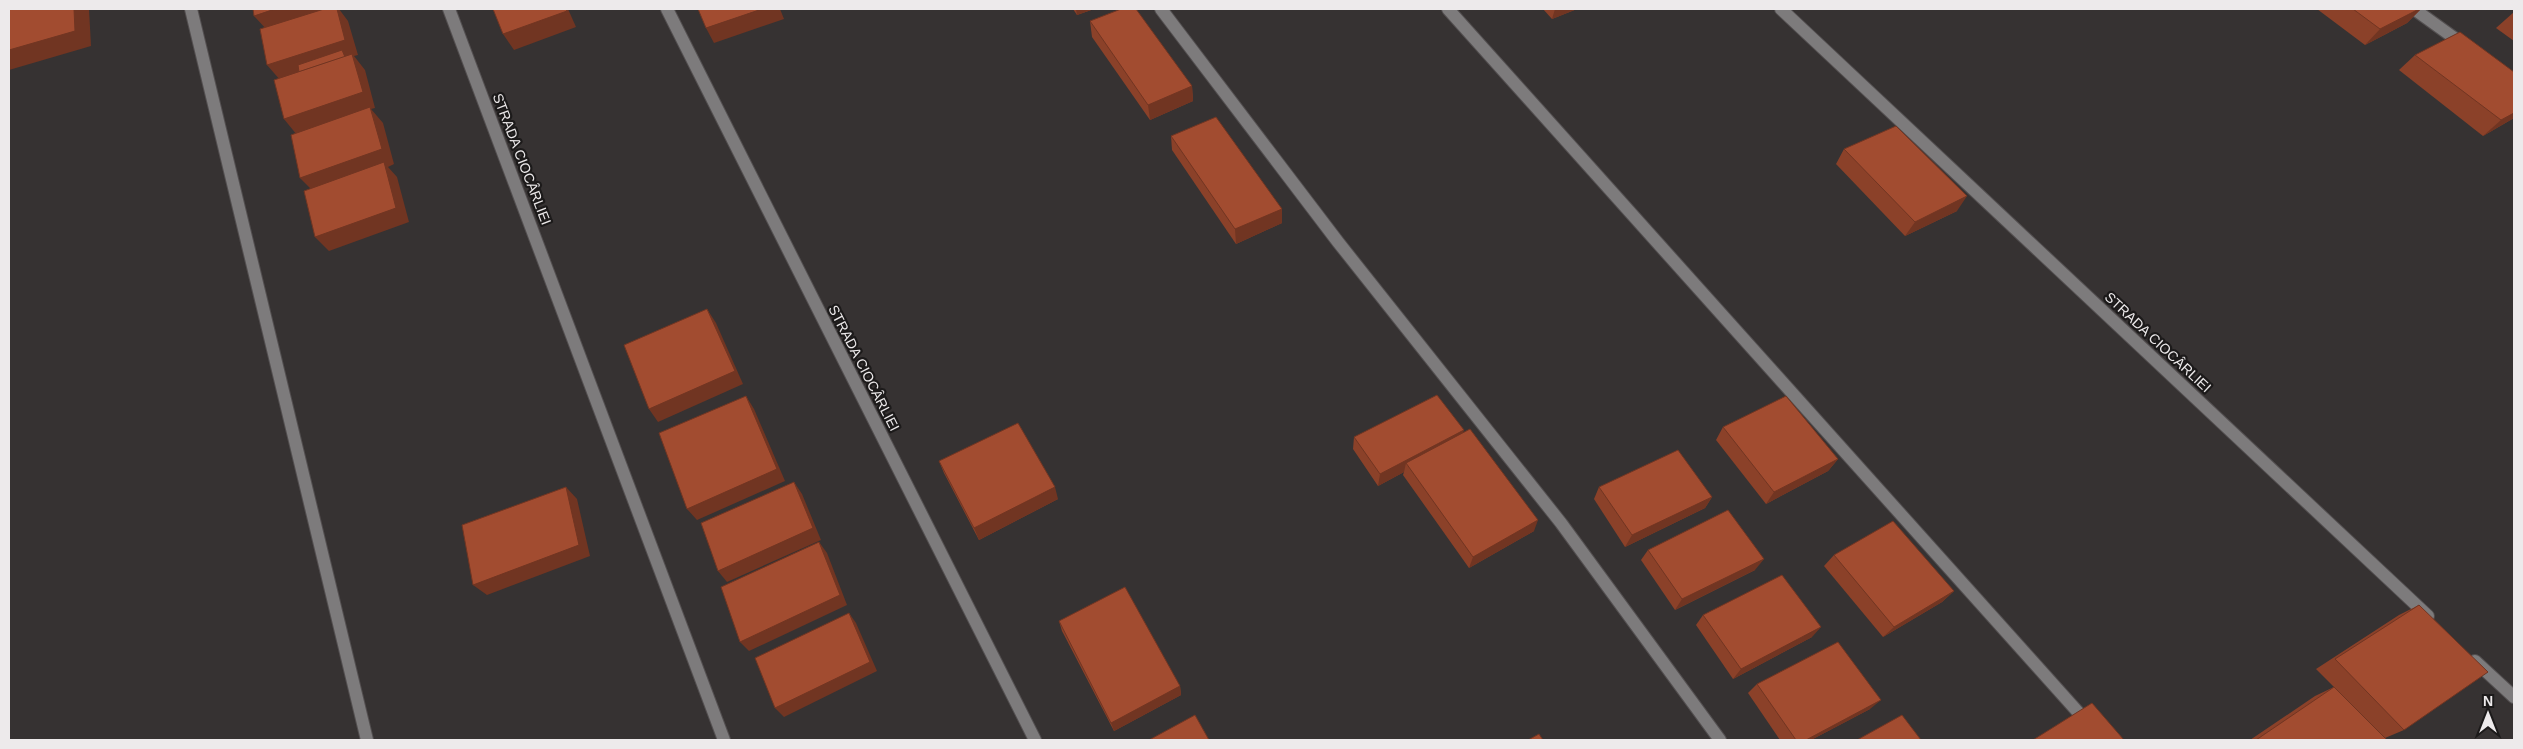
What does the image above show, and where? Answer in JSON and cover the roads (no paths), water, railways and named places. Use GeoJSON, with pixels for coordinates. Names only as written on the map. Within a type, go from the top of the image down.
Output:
{"type":"FeatureCollection","features":[{"type":"Feature","properties":{"kind":"street"},"geometry":{"type":"LineString","coordinates":[[191,9],[367,740]]}},
{"type":"Feature","properties":{"kind":"street","name":"STRADA CIOCÂRLIEI"},"geometry":{"type":"LineString","coordinates":[[449,9],[724,740]]}},
{"type":"Feature","properties":{"kind":"street","name":"STRADA CIOCÂRLIEI"},"geometry":{"type":"LineString","coordinates":[[667,9],[1035,740]]}},
{"type":"Feature","properties":{"kind":"street"},"geometry":{"type":"LineString","coordinates":[[1161,9],[1338,242],[1561,523],[1720,740]]}},
{"type":"Feature","properties":{"kind":"street"},"geometry":{"type":"LineString","coordinates":[[1448,9],[2103,740]]}},
{"type":"Feature","properties":{"kind":"street","name":"STRADA CIOCÂRLIEI"},"geometry":{"type":"LineString","coordinates":[[1781,9],[2434,622]]}},
{"type":"Feature","properties":{"kind":"street"},"geometry":{"type":"LineString","coordinates":[[2414,9],[2476,53]]}},
{"type":"Feature","properties":{"kind":"street"},"geometry":{"type":"LineString","coordinates":[[2463,650],[2514,697]]}}]}
